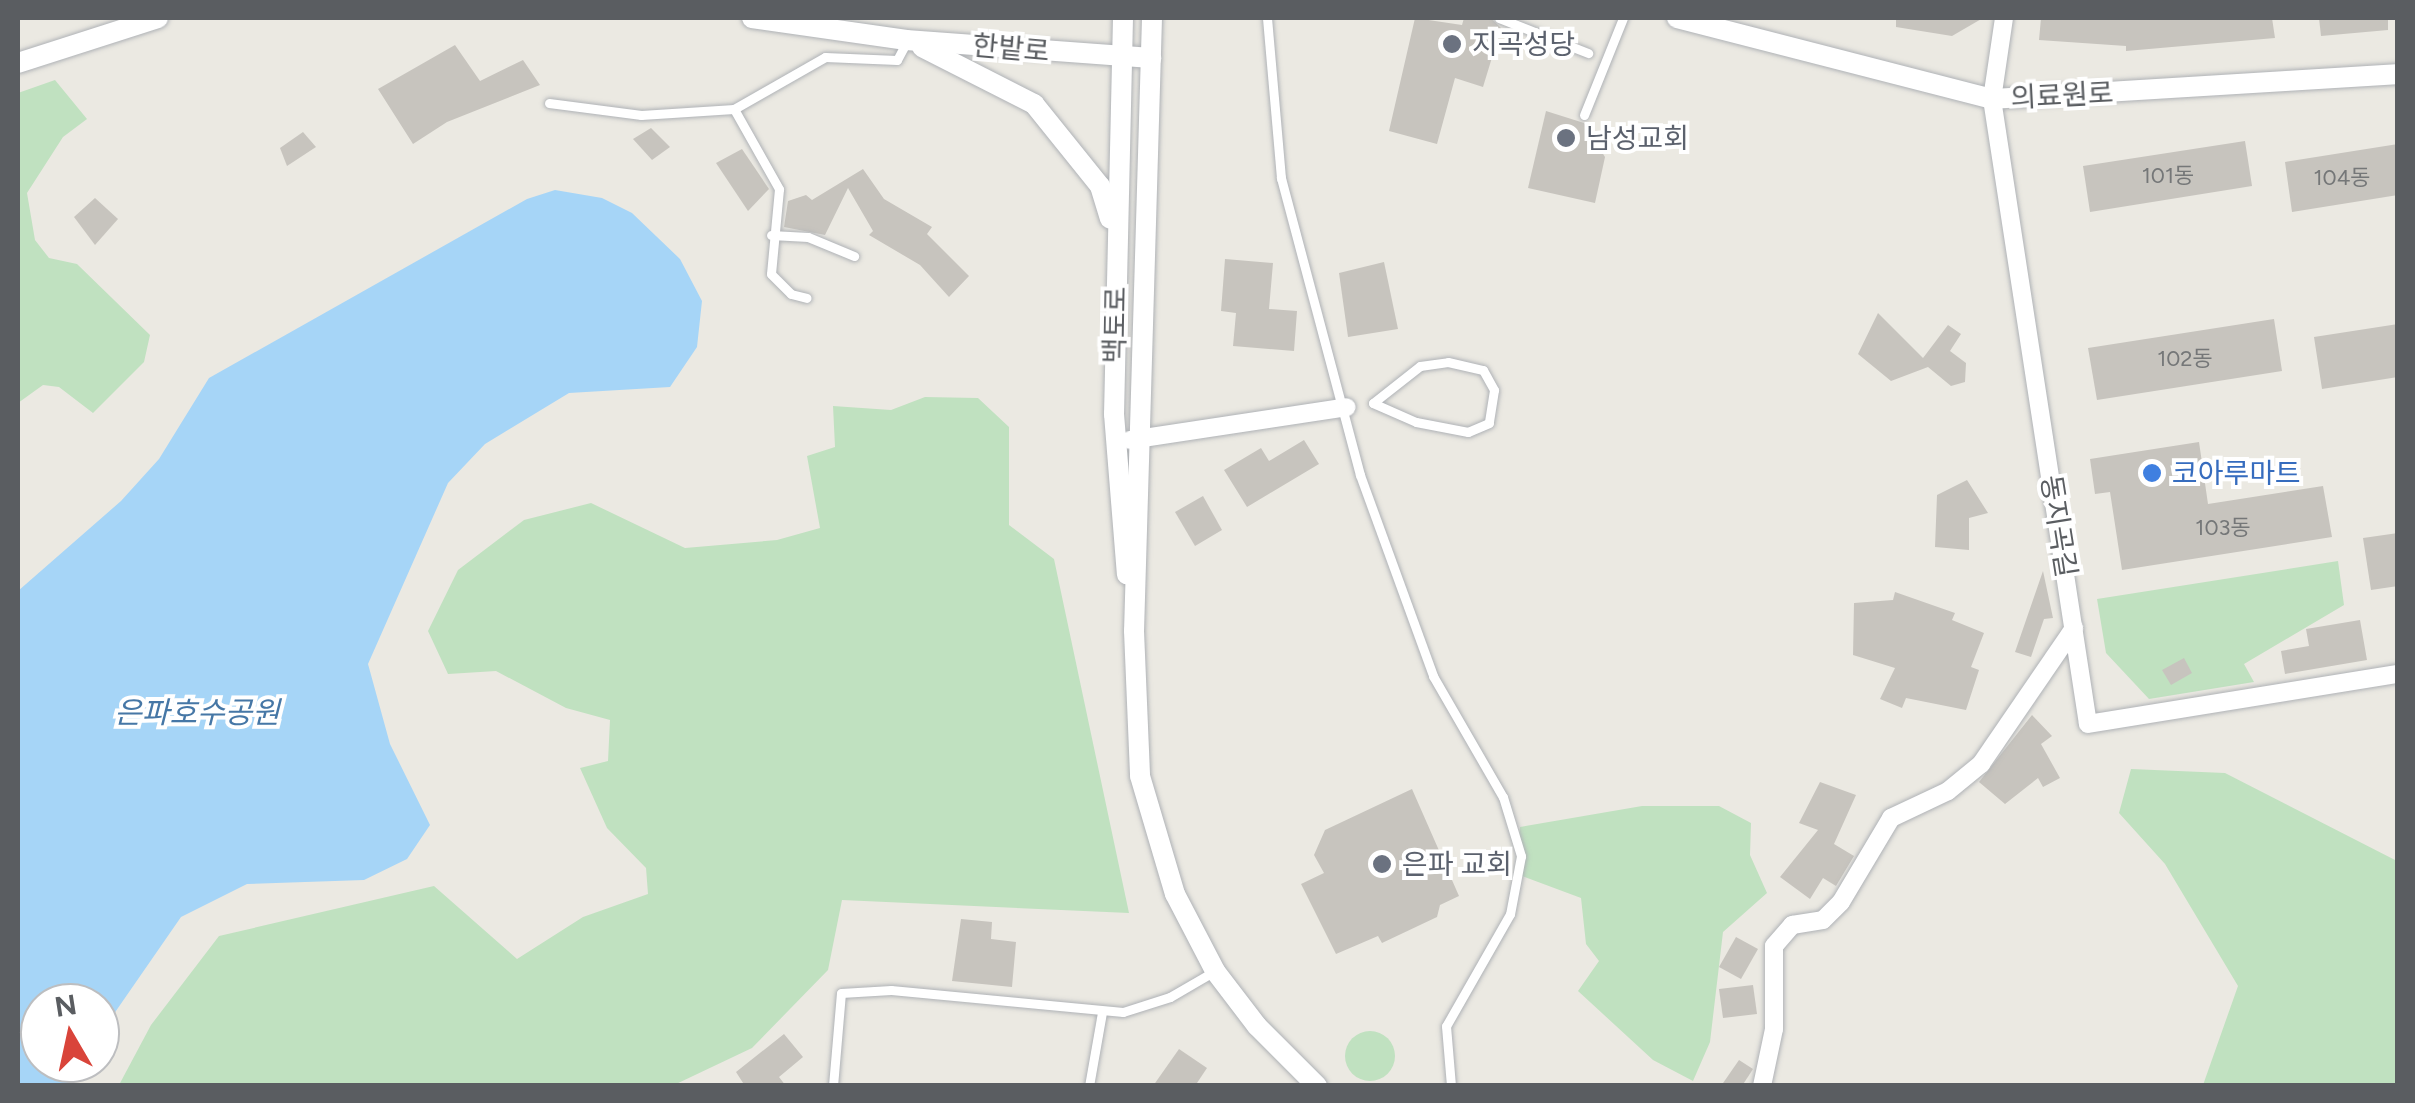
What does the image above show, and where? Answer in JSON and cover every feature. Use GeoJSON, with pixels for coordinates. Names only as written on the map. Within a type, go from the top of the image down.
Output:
{"type":"FeatureCollection","features":[{"type":"Feature","properties":{"kind":"street"},"geometry":{"type":"LineString","coordinates":[[18,63],[158,18]]}},
{"type":"Feature","properties":{"kind":"street","name":"한밭로"},"geometry":{"type":"LineString","coordinates":[[752,18],[906,40],[1151,58]]}},
{"type":"Feature","properties":{"kind":"street","name":"백토로"},"geometry":{"type":"LineString","coordinates":[[1123,18],[1115,440],[1134,631]]}},
{"type":"Feature","properties":{"kind":"street","name":"백토로"},"geometry":{"type":"LineString","coordinates":[[1152,18],[1134,631],[1136,726],[1148,818],[1175,894],[1215,971],[1257,1026],[1318,1086]]}},
{"type":"Feature","properties":{"kind":"street","name":"의료원로"},"geometry":{"type":"LineString","coordinates":[[1677,18],[1992,99],[2398,74]]}},
{"type":"Feature","properties":{"kind":"street","name":"동지곡길"},"geometry":{"type":"LineString","coordinates":[[2004,18],[1992,99],[2088,724],[2398,674]]}},
{"type":"Feature","properties":{"kind":"street"},"geometry":{"type":"LineString","coordinates":[[906,40],[1034,104],[1100,186],[1116,257]]}},
{"type":"Feature","properties":{"kind":"street"},"geometry":{"type":"LineString","coordinates":[[1115,440],[1140,440],[1347,407]]}},
{"type":"Feature","properties":{"kind":"street"},"geometry":{"type":"LineString","coordinates":[[1762,1086],[1774,1030],[1774,946],[1792,925],[1823,920],[1841,902],[1891,818],[1948,791],[1981,764],[2074,628]]}},
{"type":"Feature","properties":{"kind":"lane"},"geometry":{"type":"LineString","coordinates":[[1267,18],[1287,210],[1317,330],[1347,407],[1375,522],[1433,676],[1503,797],[1522,856],[1510,914],[1446,1026],[1451,1086]]}},
{"type":"Feature","properties":{"kind":"lane"},"geometry":{"type":"LineString","coordinates":[[1499,18],[1588,53]]}},
{"type":"Feature","properties":{"kind":"lane"},"geometry":{"type":"LineString","coordinates":[[1584,115],[1622,18]]}},
{"type":"Feature","properties":{"kind":"lane"},"geometry":{"type":"LineString","coordinates":[[549,103],[642,115],[734,109],[825,57],[897,60],[906,40]]}},
{"type":"Feature","properties":{"kind":"lane"},"geometry":{"type":"LineString","coordinates":[[734,109],[780,190],[771,234],[772,274],[791,294],[807,298]]}},
{"type":"Feature","properties":{"kind":"lane"},"geometry":{"type":"LineString","coordinates":[[771,234],[808,237],[854,256]]}},
{"type":"Feature","properties":{"kind":"lane"},"geometry":{"type":"LineString","coordinates":[[1448,362],[1483,370],[1494,390],[1489,422],[1468,432],[1416,422],[1373,403],[1420,366],[1448,362]]}},
{"type":"Feature","properties":{"kind":"lane"},"geometry":{"type":"LineString","coordinates":[[832,1086],[841,993],[891,990],[1102,1012],[1142,1008],[1215,971]]}},
{"type":"Feature","properties":{"kind":"lane"},"geometry":{"type":"LineString","coordinates":[[1089,1086],[1102,1012]]}},
{"type":"Feature","properties":{"kind":"green space"},"geometry":{"type":"Polygon","coordinates":[[[55,80],[87,119],[63,137],[27,193],[35,240],[49,258],[77,264],[150,335],[144,362],[93,413],[59,387],[43,385],[18,403],[18,93],[55,80]]]}},
{"type":"Feature","properties":{"kind":"green space"},"geometry":{"type":"Polygon","coordinates":[[[925,397],[978,398],[1009,427],[1009,525],[1054,559],[1129,913],[842,900],[828,970],[752,1048],[674,1085],[119,1085],[151,1025],[219,936],[434,886],[517,959],[583,917],[648,894],[646,868],[607,828],[580,768],[608,761],[610,720],[566,708],[496,671],[448,674],[428,631],[458,570],[524,520],[591,503],[685,548],[777,540],[820,528],[807,456],[835,447],[833,406],[891,410],[925,397]]]}},
{"type":"Feature","properties":{"kind":"green space"},"geometry":{"type":"Polygon","coordinates":[[[2338,561],[2344,605],[2244,664],[2254,682],[2149,699],[2106,653],[2097,599],[2338,561]]]}},
{"type":"Feature","properties":{"kind":"green space"},"geometry":{"type":"Polygon","coordinates":[[[2131,769],[2225,773],[2397,861],[2397,1085],[2203,1085],[2238,986],[2165,864],[2119,813],[2131,769]]]}},
{"type":"Feature","properties":{"kind":"green space"},"geometry":{"type":"Polygon","coordinates":[[[1642,806],[1719,806],[1751,823],[1750,855],[1767,893],[1723,932],[1710,1042],[1693,1081],[1653,1060],[1578,991],[1599,961],[1586,944],[1581,898],[1517,874],[1520,827],[1642,806]]]}},
{"type":"Feature","properties":{"kind":"green space"},"geometry":{"type":"Polygon","coordinates":[[[1360,1032],[1380,1032],[1394,1046],[1394,1066],[1380,1080],[1360,1080],[1346,1066],[1346,1046],[1360,1032]]]}},
{"type":"Feature","properties":{"kind":"water","name":"은파호수공원"},"geometry":{"type":"Polygon","coordinates":[[[555,190],[602,198],[632,213],[680,259],[702,301],[697,347],[670,387],[569,393],[485,444],[448,483],[368,664],[390,744],[430,825],[407,859],[364,880],[247,884],[181,917],[120,1005],[120,983],[20,983],[20,1083],[72,1083],[18,1085],[18,591],[121,501],[159,459],[209,378],[527,199],[555,190]]]}},
{"type":"Feature","properties":{"kind":"building"},"geometry":{"type":"Polygon","coordinates":[[[1415,18],[1462,25],[1464,18],[1491,18],[1501,28],[1483,87],[1455,78],[1437,144],[1389,131],[1415,18]]]}},
{"type":"Feature","properties":{"kind":"building"},"geometry":{"type":"Polygon","coordinates":[[[1896,18],[1983,18],[1952,36],[1896,27],[1896,18]]]}},
{"type":"Feature","properties":{"kind":"building"},"geometry":{"type":"Polygon","coordinates":[[[2041,18],[2272,18],[2275,38],[2126,51],[2126,46],[2039,40],[2041,18]]]}},
{"type":"Feature","properties":{"kind":"building"},"geometry":{"type":"Polygon","coordinates":[[[2319,18],[2388,18],[2388,30],[2321,36],[2319,18]]]}},
{"type":"Feature","properties":{"kind":"building"},"geometry":{"type":"Polygon","coordinates":[[[455,45],[480,81],[523,60],[540,85],[447,122],[413,144],[378,89],[455,45]]]}},
{"type":"Feature","properties":{"kind":"building","name":"남성교회"},"geometry":{"type":"Polygon","coordinates":[[[1546,111],[1584,123],[1605,157],[1595,203],[1528,188],[1546,111]]]}},
{"type":"Feature","properties":{"kind":"building"},"geometry":{"type":"Polygon","coordinates":[[[651,128],[670,147],[652,160],[633,139],[651,128]]]}},
{"type":"Feature","properties":{"kind":"building"},"geometry":{"type":"Polygon","coordinates":[[[303,132],[316,147],[287,166],[280,148],[303,132]]]}},
{"type":"Feature","properties":{"kind":"building"},"geometry":{"type":"Polygon","coordinates":[[[2245,141],[2252,186],[2090,212],[2083,166],[2245,141]]]}},
{"type":"Feature","properties":{"kind":"building"},"geometry":{"type":"Polygon","coordinates":[[[2398,144],[2398,195],[2292,212],[2285,162],[2398,144]]]}},
{"type":"Feature","properties":{"kind":"building"},"geometry":{"type":"Polygon","coordinates":[[[742,149],[769,189],[748,211],[716,163],[742,149]]]}},
{"type":"Feature","properties":{"kind":"building"},"geometry":{"type":"Polygon","coordinates":[[[863,169],[884,199],[932,227],[927,234],[969,276],[949,297],[920,265],[869,235],[873,231],[848,188],[825,235],[784,227],[788,201],[806,195],[812,200],[863,169]]]}},
{"type":"Feature","properties":{"kind":"building"},"geometry":{"type":"Polygon","coordinates":[[[95,198],[118,219],[95,245],[74,217],[95,198]]]}},
{"type":"Feature","properties":{"kind":"building"},"geometry":{"type":"Polygon","coordinates":[[[1225,259],[1273,263],[1269,309],[1297,311],[1294,351],[1233,346],[1236,313],[1221,311],[1225,259]]]}},
{"type":"Feature","properties":{"kind":"building"},"geometry":{"type":"Polygon","coordinates":[[[1384,262],[1398,329],[1348,337],[1339,273],[1384,262]]]}},
{"type":"Feature","properties":{"kind":"building"},"geometry":{"type":"Polygon","coordinates":[[[1878,313],[1923,358],[1948,325],[1961,334],[1950,351],[1966,363],[1965,382],[1951,386],[1928,367],[1891,381],[1858,354],[1878,313]]]}},
{"type":"Feature","properties":{"kind":"building"},"geometry":{"type":"Polygon","coordinates":[[[2274,319],[2282,371],[2097,400],[2088,348],[2274,319]]]}},
{"type":"Feature","properties":{"kind":"building"},"geometry":{"type":"Polygon","coordinates":[[[2398,324],[2398,377],[2322,389],[2314,337],[2398,324]]]}},
{"type":"Feature","properties":{"kind":"building"},"geometry":{"type":"Polygon","coordinates":[[[1304,440],[1319,464],[1247,507],[1224,470],[1261,448],[1269,461],[1304,440]]]}},
{"type":"Feature","properties":{"kind":"building"},"geometry":{"type":"Polygon","coordinates":[[[2199,442],[2208,504],[2323,486],[2332,537],[2122,570],[2110,492],[2095,494],[2090,459],[2199,442]]]}},
{"type":"Feature","properties":{"kind":"building"},"geometry":{"type":"Polygon","coordinates":[[[1967,480],[1988,513],[1969,518],[1969,550],[1935,547],[1937,495],[1967,480]]]}},
{"type":"Feature","properties":{"kind":"building"},"geometry":{"type":"Polygon","coordinates":[[[1203,496],[1222,530],[1195,546],[1175,512],[1203,496]]]}},
{"type":"Feature","properties":{"kind":"building"},"geometry":{"type":"Polygon","coordinates":[[[2398,533],[2398,586],[2371,590],[2363,538],[2398,533]]]}},
{"type":"Feature","properties":{"kind":"building"},"geometry":{"type":"Polygon","coordinates":[[[2043,571],[2053,618],[2044,619],[2031,657],[2015,652],[2043,571]]]}},
{"type":"Feature","properties":{"kind":"building"},"geometry":{"type":"Polygon","coordinates":[[[1895,592],[1955,613],[1952,620],[1984,633],[1971,667],[1979,670],[1966,710],[1906,698],[1902,708],[1880,699],[1895,668],[1853,655],[1854,603],[1893,600],[1895,592]]]}},
{"type":"Feature","properties":{"kind":"building"},"geometry":{"type":"Polygon","coordinates":[[[2360,620],[2367,660],[2285,674],[2281,651],[2309,646],[2306,629],[2360,620]]]}},
{"type":"Feature","properties":{"kind":"building"},"geometry":{"type":"Polygon","coordinates":[[[2184,658],[2192,673],[2171,685],[2162,670],[2184,658]]]}},
{"type":"Feature","properties":{"kind":"building"},"geometry":{"type":"Polygon","coordinates":[[[2032,715],[2052,736],[2041,744],[2060,778],[2043,787],[2038,778],[2005,804],[1979,782],[2032,715]]]}},
{"type":"Feature","properties":{"kind":"building"},"geometry":{"type":"Polygon","coordinates":[[[1820,782],[1856,795],[1834,844],[1854,856],[1836,886],[1823,878],[1810,899],[1780,877],[1818,830],[1799,823],[1820,782]]]}},
{"type":"Feature","properties":{"kind":"building","name":"은파 교회"},"geometry":{"type":"Polygon","coordinates":[[[1412,789],[1459,896],[1440,905],[1437,917],[1382,943],[1378,936],[1336,954],[1301,884],[1324,873],[1314,855],[1325,830],[1412,789]]]}},
{"type":"Feature","properties":{"kind":"building"},"geometry":{"type":"Polygon","coordinates":[[[961,919],[992,922],[991,939],[1016,942],[1012,987],[952,981],[961,919]]]}},
{"type":"Feature","properties":{"kind":"building"},"geometry":{"type":"Polygon","coordinates":[[[1736,937],[1758,949],[1741,979],[1719,967],[1736,937]]]}},
{"type":"Feature","properties":{"kind":"building"},"geometry":{"type":"Polygon","coordinates":[[[1753,985],[1757,1014],[1723,1018],[1719,989],[1753,985]]]}},
{"type":"Feature","properties":{"kind":"building"},"geometry":{"type":"Polygon","coordinates":[[[784,1034],[803,1057],[779,1077],[786,1086],[745,1086],[736,1072],[784,1034]]]}},
{"type":"Feature","properties":{"kind":"building"},"geometry":{"type":"Polygon","coordinates":[[[1179,1049],[1207,1068],[1195,1086],[1153,1086],[1179,1049]]]}},
{"type":"Feature","properties":{"kind":"building"},"geometry":{"type":"Polygon","coordinates":[[[1739,1060],[1753,1069],[1742,1086],[1721,1086],[1739,1060]]]}},
{"type":"Feature","properties":{"kind":"place","name":"지곡성당"},"geometry":{"type":"Point","coordinates":[1452,44]}},
{"type":"Feature","properties":{"kind":"place","name":"남성교회"},"geometry":{"type":"Point","coordinates":[1566,138]}},
{"type":"Feature","properties":{"kind":"place","name":"코아루마트"},"geometry":{"type":"Point","coordinates":[2152,473]}},
{"type":"Feature","properties":{"kind":"place","name":"은파 교회"},"geometry":{"type":"Point","coordinates":[1382,864]}}]}
